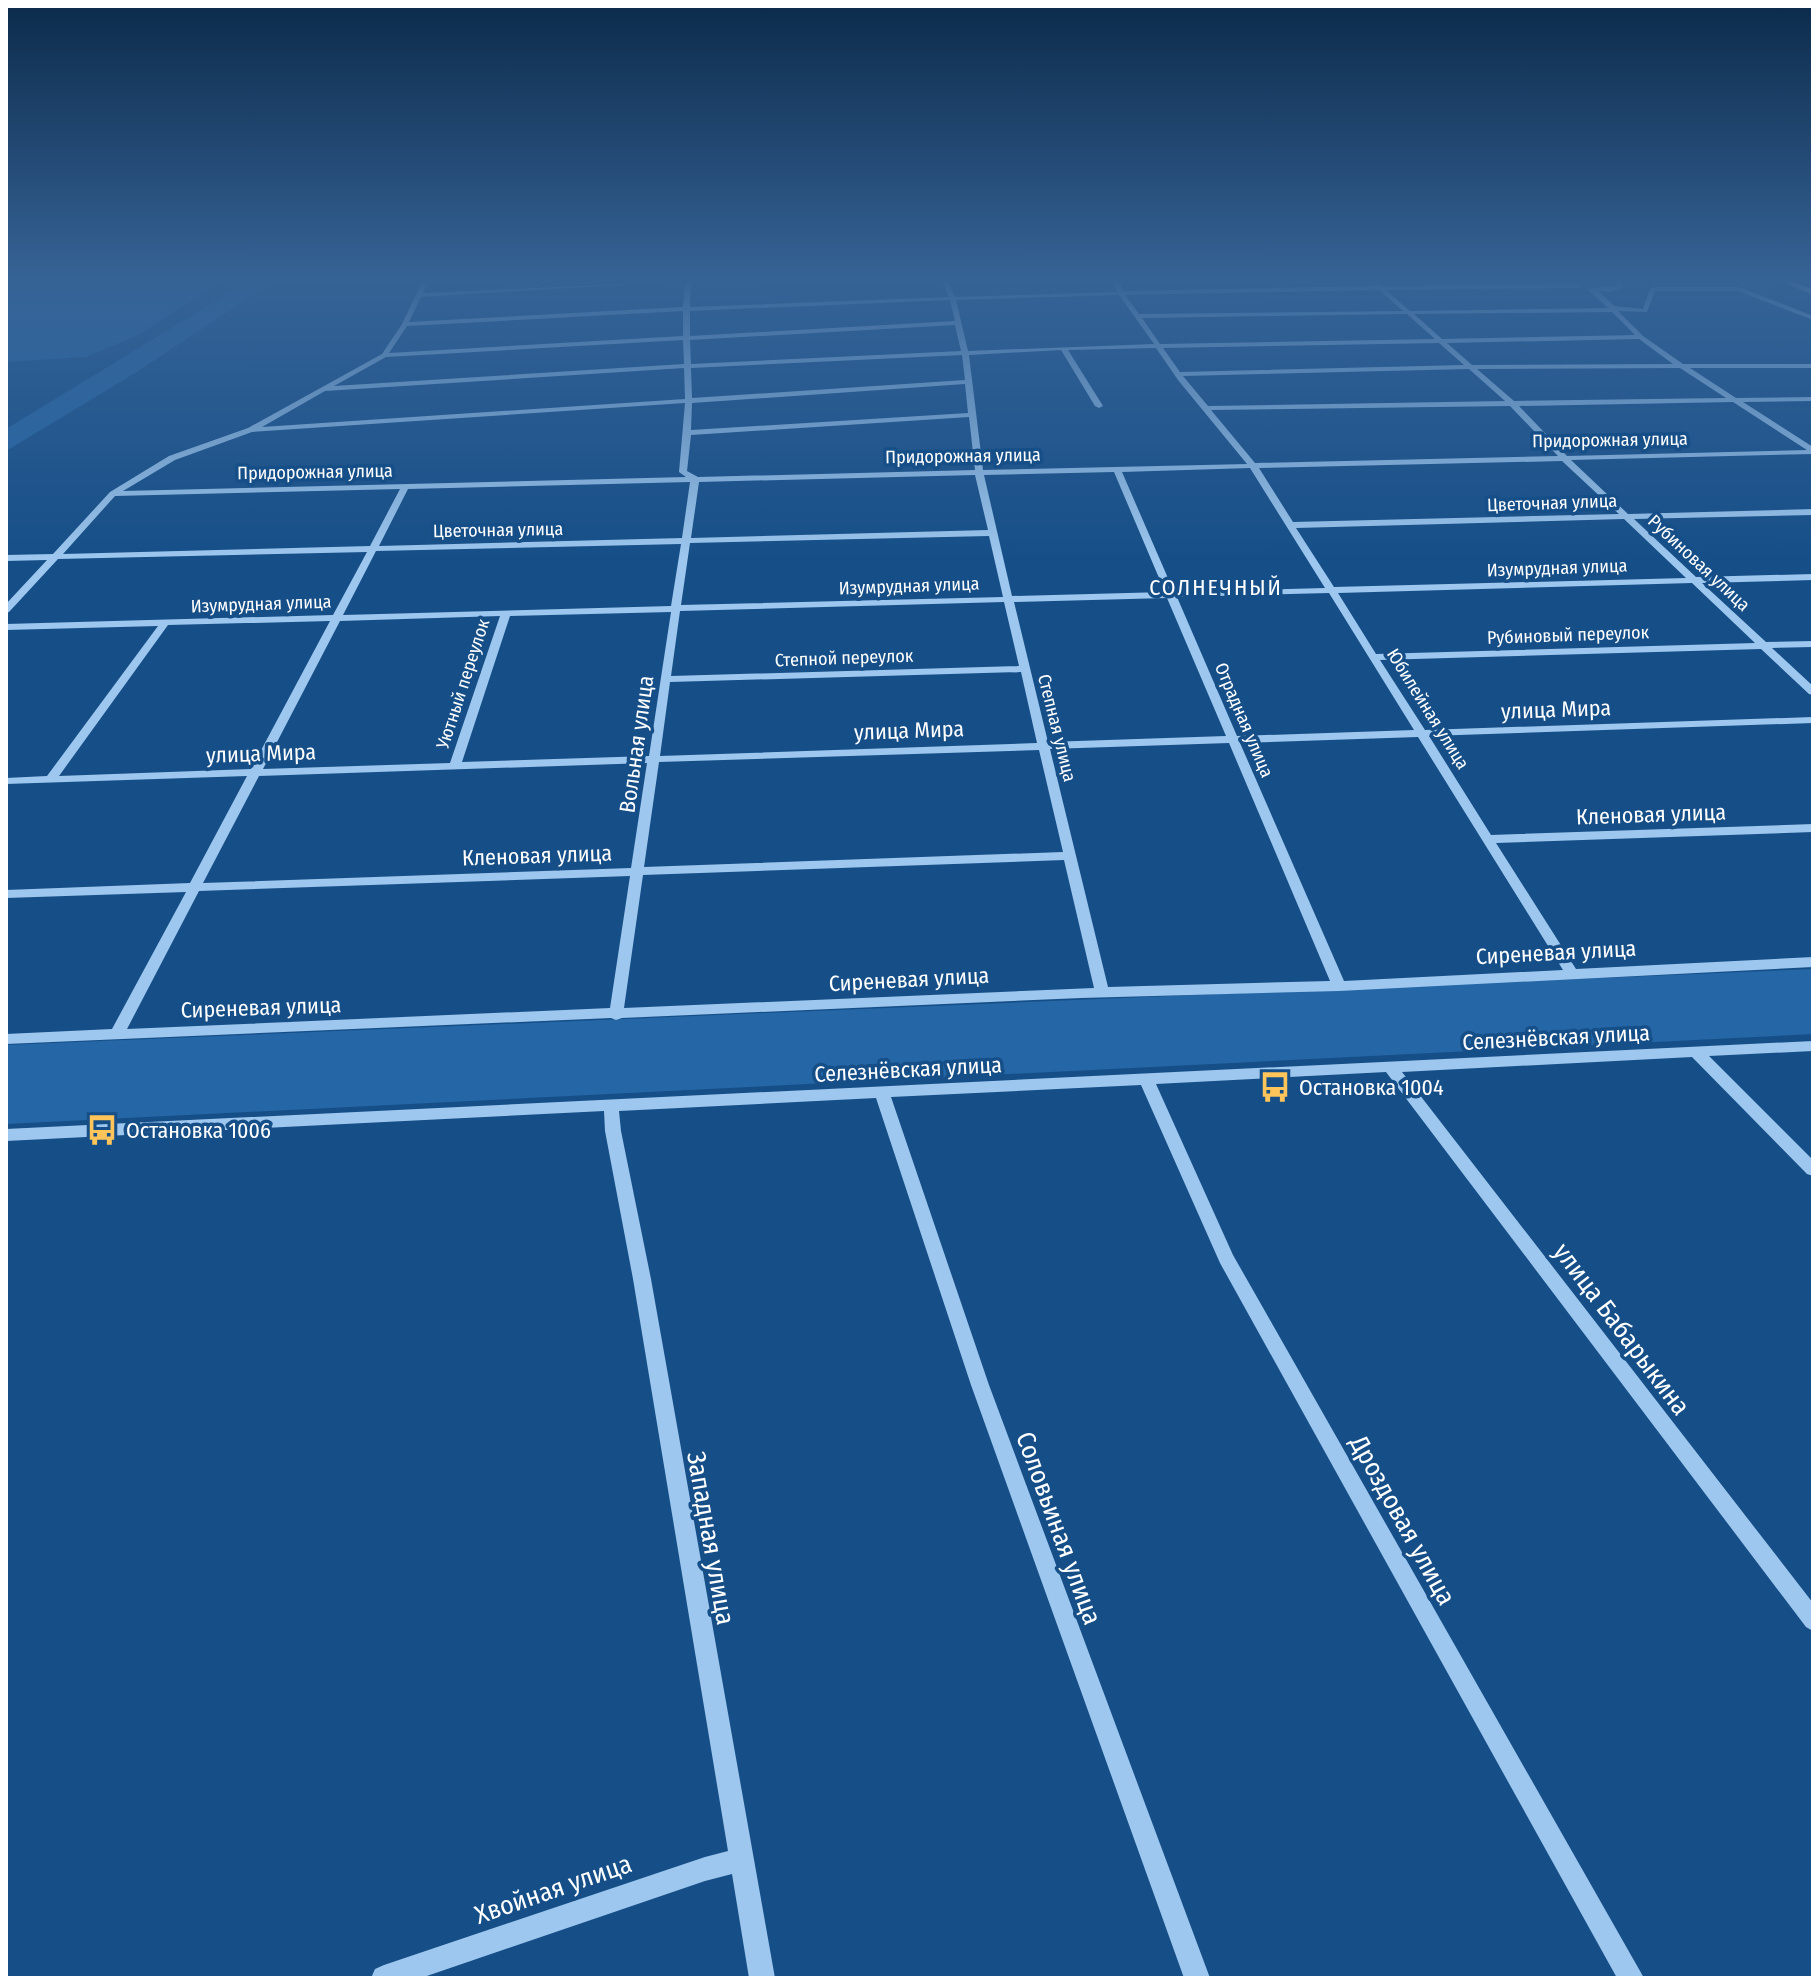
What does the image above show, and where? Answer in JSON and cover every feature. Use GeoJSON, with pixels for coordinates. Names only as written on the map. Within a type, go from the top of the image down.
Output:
{"type":"FeatureCollection","features":[{"type":"Feature","properties":{"kind":"street"},"geometry":{"type":"LineString","coordinates":[[6,610],[113,494],[172,458],[251,430],[349,375]]}},
{"type":"Feature","properties":{"kind":"street"},"geometry":{"type":"LineString","coordinates":[[324,389],[552,375]]}},
{"type":"Feature","properties":{"kind":"street"},"geometry":{"type":"LineString","coordinates":[[688,375],[688,433],[683,472],[695,479]]}},
{"type":"Feature","properties":{"kind":"street","name":"Степная улица"},"geometry":{"type":"LineString","coordinates":[[969,375],[978,472],[1102,992]]}},
{"type":"Feature","properties":{"kind":"street"},"geometry":{"type":"LineString","coordinates":[[1080,375],[1099,406]]}},
{"type":"Feature","properties":{"kind":"street","name":"Юбилейная улица"},"geometry":{"type":"LineString","coordinates":[[1178,375],[1253,465],[1571,972]]}},
{"type":"Feature","properties":{"kind":"street","name":"Рубиновая улица"},"geometry":{"type":"LineString","coordinates":[[1482,375],[1564,458],[1813,692]]}},
{"type":"Feature","properties":{"kind":"street"},"geometry":{"type":"LineString","coordinates":[[1693,375],[1813,451]]}},
{"type":"Feature","properties":{"kind":"street"},"geometry":{"type":"LineString","coordinates":[[251,430],[970,382]]}},
{"type":"Feature","properties":{"kind":"street"},"geometry":{"type":"LineString","coordinates":[[1206,408],[1509,401],[1813,399]]}},
{"type":"Feature","properties":{"kind":"street"},"geometry":{"type":"LineString","coordinates":[[688,433],[972,415]]}},
{"type":"Feature","properties":{"kind":"street","name":"Придорожная улица"},"geometry":{"type":"LineString","coordinates":[[113,494],[1813,451]]}},
{"type":"Feature","properties":{"kind":"street","name":"Отрадная улица"},"geometry":{"type":"LineString","coordinates":[[1116,468],[1339,986]]}},
{"type":"Feature","properties":{"kind":"street","name":"Вольная улица"},"geometry":{"type":"LineString","coordinates":[[616,1015],[695,479]]}},
{"type":"Feature","properties":{"kind":"street"},"geometry":{"type":"LineString","coordinates":[[117,1034],[406,486]]}},
{"type":"Feature","properties":{"kind":"street","name":"Цветочная улица"},"geometry":{"type":"LineString","coordinates":[[1292,525],[1813,512]]}},
{"type":"Feature","properties":{"kind":"street","name":"Цветочная улица"},"geometry":{"type":"LineString","coordinates":[[6,558],[992,533]]}},
{"type":"Feature","properties":{"kind":"street","name":"Изумрудная улица"},"geometry":{"type":"LineString","coordinates":[[6,627],[1813,577]]}},
{"type":"Feature","properties":{"kind":"street","name":"Уютный переулок"},"geometry":{"type":"LineString","coordinates":[[455,765],[506,613]]}},
{"type":"Feature","properties":{"kind":"street"},"geometry":{"type":"LineString","coordinates":[[51,779],[165,623]]}},
{"type":"Feature","properties":{"kind":"street","name":"Рубиновый переулок"},"geometry":{"type":"LineString","coordinates":[[1373,657],[1813,644]]}},
{"type":"Feature","properties":{"kind":"street","name":"Степной переулок"},"geometry":{"type":"LineString","coordinates":[[665,679],[1024,669]]}},
{"type":"Feature","properties":{"kind":"street","name":"улица Мира"},"geometry":{"type":"LineString","coordinates":[[6,781],[1813,720]]}},
{"type":"Feature","properties":{"kind":"street","name":"Кленовая улица"},"geometry":{"type":"LineString","coordinates":[[1490,839],[1813,828]]}},
{"type":"Feature","properties":{"kind":"street","name":"Кленовая улица"},"geometry":{"type":"LineString","coordinates":[[6,894],[1069,856]]}},
{"type":"Feature","properties":{"kind":"street","name":"Сиреневая улица"},"geometry":{"type":"LineString","coordinates":[[6,1039],[1102,992],[1339,986],[1813,962]]}},
{"type":"Feature","properties":{"kind":"street","name":"Селезнёвская улица"},"geometry":{"type":"LineString","coordinates":[[6,1135],[1813,1046]]}},
{"type":"Feature","properties":{"kind":"street"},"geometry":{"type":"LineString","coordinates":[[1696,1052],[1813,1170]]}},
{"type":"Feature","properties":{"kind":"street","name":"улица Бабарыкина"},"geometry":{"type":"LineString","coordinates":[[1391,1068],[1813,1620]]}},
{"type":"Feature","properties":{"kind":"street","name":"Дроздовая улица"},"geometry":{"type":"LineString","coordinates":[[1146,1079],[1226,1258],[1631,1978]]}},
{"type":"Feature","properties":{"kind":"street","name":"Соловьиная улица"},"geometry":{"type":"LineString","coordinates":[[882,1092],[980,1385],[1197,1978]]}},
{"type":"Feature","properties":{"kind":"street","name":"Западная улица"},"geometry":{"type":"LineString","coordinates":[[611,1107],[762,1978]]}},
{"type":"Feature","properties":{"kind":"street","name":"Хвойная улица"},"geometry":{"type":"LineString","coordinates":[[384,1978],[705,1869],[742,1860]]}},
{"type":"Feature","properties":{"kind":"shaded area"},"geometry":{"type":"Polygon","coordinates":[[[95,375],[132,375],[6,451],[6,429],[95,375]]]}},
{"type":"Feature","properties":{"kind":"shaded area"},"geometry":{"type":"Polygon","coordinates":[[[1813,969],[1813,1034],[6,1124],[6,1045],[1813,969]]]}},
{"type":"Feature","properties":{"kind":"place","name":"Остановка 1004"},"geometry":{"type":"Point","coordinates":[1275,1087]}},
{"type":"Feature","properties":{"kind":"place","name":"Остановка 1006"},"geometry":{"type":"Point","coordinates":[102,1130]}},
{"type":"Feature","properties":{"kind":"district","name":"СОЛНЕЧНЫЙ"},"geometry":{"type":"Point","coordinates":[1216,587]}}]}
